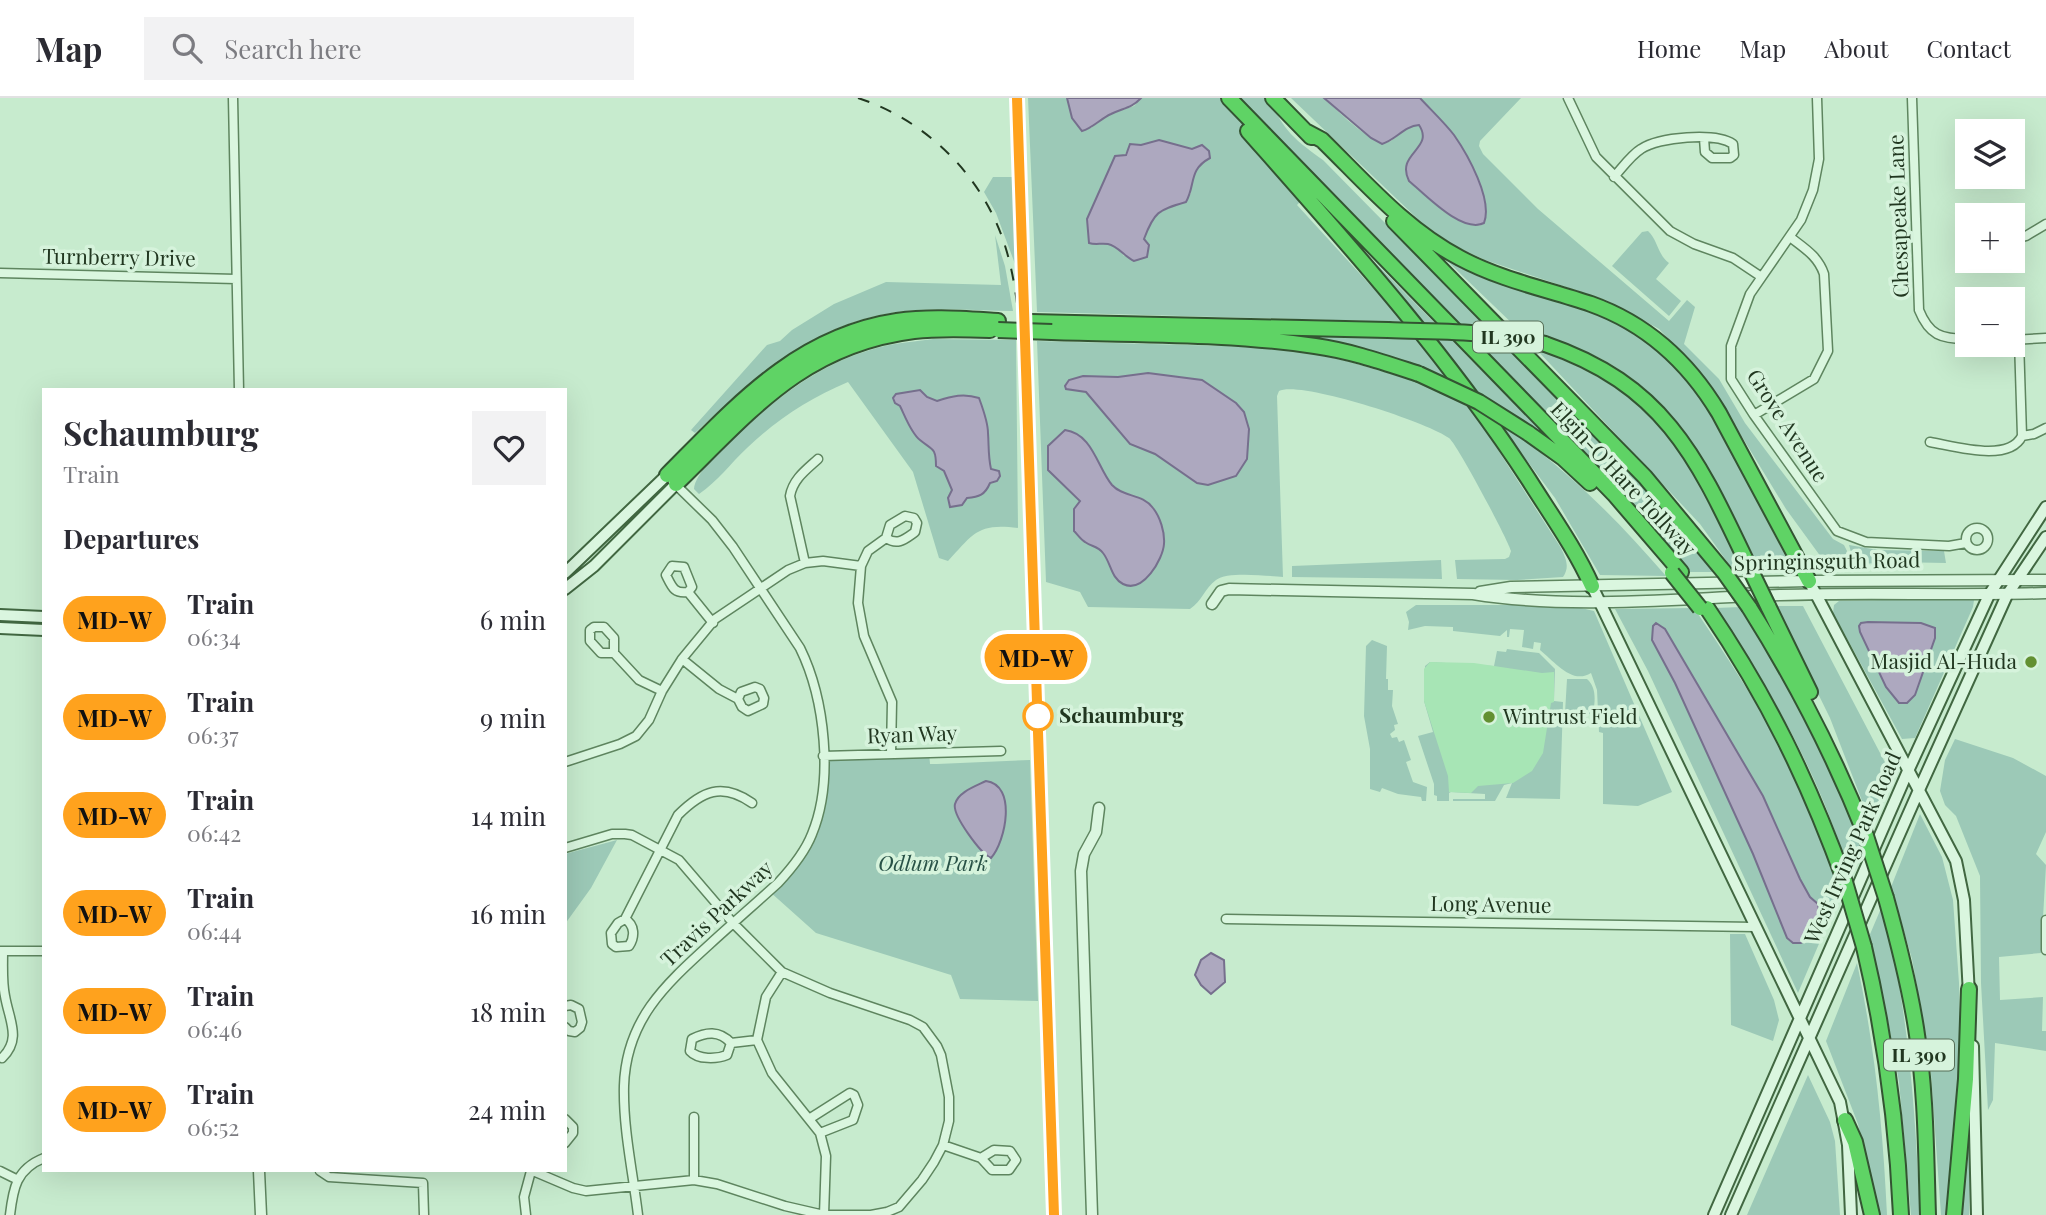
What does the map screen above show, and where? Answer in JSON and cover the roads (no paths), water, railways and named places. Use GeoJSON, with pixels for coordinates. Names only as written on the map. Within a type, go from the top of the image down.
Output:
{"type":"FeatureCollection","features":[{"type":"Feature","properties":{"kind":"highway"},"geometry":{"type":"LineString","coordinates":[[1219,98],[1310,191],[1451,368],[1580,559],[1592,586]]}},
{"type":"Feature","properties":{"kind":"highway","name":"Elgin-O'Hare Tollway"},"geometry":{"type":"LineString","coordinates":[[1229,98],[1310,191],[1614,494],[1730,641],[1761,692],[1791,748],[1814,800],[1846,882],[1864,947],[1894,1100],[1901,1215]]}},
{"type":"Feature","properties":{"kind":"highway","name":"Elgin-O'Hare Tollway"},"geometry":{"type":"LineString","coordinates":[[1273,98],[1645,477],[1724,572],[1790,674],[1835,762],[1866,836],[1908,982],[1923,1090],[1928,1215]]}},
{"type":"Feature","properties":{"kind":"highway"},"geometry":{"type":"LineString","coordinates":[[1307,132],[1322,140],[1400,215],[1437,245],[1482,270],[1589,303],[1617,315],[1654,337],[1671,352],[1707,393],[1719,413],[1812,588]]}},
{"type":"Feature","properties":{"kind":"highway"},"geometry":{"type":"LineString","coordinates":[[672,480],[762,382],[786,365],[820,345],[855,331],[897,321],[936,318],[998,326],[1388,330],[1491,334],[1525,339],[1545,344],[1601,368],[1636,392],[1659,412],[1695,459],[1830,736],[1835,762]]}},
{"type":"Feature","properties":{"kind":"highway"},"geometry":{"type":"LineString","coordinates":[[1051,327],[1248,339],[1316,346],[1352,353],[1419,374],[1479,402],[1563,458],[1676,573]]}},
{"type":"Feature","properties":{"kind":"highway"},"geometry":{"type":"LineString","coordinates":[[1954,1215],[1966,1079],[1969,989]]}},
{"type":"Feature","properties":{"kind":"highway"},"geometry":{"type":"LineString","coordinates":[[1845,1120],[1855,1142],[1872,1215]]}},
{"type":"Feature","properties":{"kind":"main road"},"geometry":{"type":"LineString","coordinates":[[567,571],[672,480]]}},
{"type":"Feature","properties":{"kind":"main road"},"geometry":{"type":"LineString","coordinates":[[567,587],[594,565],[672,480]]}},
{"type":"Feature","properties":{"kind":"main road","name":"West Irving Park Road"},"geometry":{"type":"LineString","coordinates":[[1714,1215],[1908,771],[1989,594],[2046,507]]}},
{"type":"Feature","properties":{"kind":"main road","name":"West Irving Park Road"},"geometry":{"type":"LineString","coordinates":[[1731,1215],[2007,594],[2046,537]]}},
{"type":"Feature","properties":{"kind":"main road"},"geometry":{"type":"LineString","coordinates":[[1592,586],[1828,1074],[1845,1120],[1851,1215]]}},
{"type":"Feature","properties":{"kind":"main road"},"geometry":{"type":"LineString","coordinates":[[1812,588],[1946,838],[1962,882],[1973,1017],[1977,1215]]}},
{"type":"Feature","properties":{"kind":"main road"},"geometry":{"type":"LineString","coordinates":[[0,615],[42,617]]}},
{"type":"Feature","properties":{"kind":"main road"},"geometry":{"type":"LineString","coordinates":[[0,628],[42,630]]}},
{"type":"Feature","properties":{"kind":"street"},"geometry":{"type":"LineString","coordinates":[[233,98],[239,388]]}},
{"type":"Feature","properties":{"kind":"street"},"geometry":{"type":"LineString","coordinates":[[1568,98],[1596,157],[1670,231],[1694,244],[1733,258],[1760,276]]}},
{"type":"Feature","properties":{"kind":"street","name":"Grove Avenue"},"geometry":{"type":"LineString","coordinates":[[1817,98],[1819,144],[1816,180],[1807,207],[1790,237],[1760,276],[1750,294],[1731,346],[1731,379],[1837,530],[1866,542],[1949,546],[1966,542]]}},
{"type":"Feature","properties":{"kind":"street","name":"Chesapeake Lane"},"geometry":{"type":"LineString","coordinates":[[1912,98],[1919,310],[1930,330],[1955,339]]}},
{"type":"Feature","properties":{"kind":"street"},"geometry":{"type":"LineString","coordinates":[[1614,177],[1640,149],[1663,140],[1704,138]]}},
{"type":"Feature","properties":{"kind":"street"},"geometry":{"type":"LineString","coordinates":[[2025,236],[2046,224]]}},
{"type":"Feature","properties":{"kind":"street"},"geometry":{"type":"LineString","coordinates":[[1754,415],[1814,379],[1828,351],[1825,274],[1817,258],[1790,237]]}},
{"type":"Feature","properties":{"kind":"street","name":"Turnberry Drive"},"geometry":{"type":"LineString","coordinates":[[0,273],[236,279]]}},
{"type":"Feature","properties":{"kind":"street"},"geometry":{"type":"LineString","coordinates":[[2025,339],[2046,338]]}},
{"type":"Feature","properties":{"kind":"street"},"geometry":{"type":"LineString","coordinates":[[1930,442],[1976,450],[1998,450],[2018,444],[2021,436],[2017,357]]}},
{"type":"Feature","properties":{"kind":"street"},"geometry":{"type":"LineString","coordinates":[[2021,436],[2046,428]]}},
{"type":"Feature","properties":{"kind":"street"},"geometry":{"type":"LineString","coordinates":[[805,562],[790,496],[798,477],[818,459]]}},
{"type":"Feature","properties":{"kind":"street","name":"Travis Parkway"},"geometry":{"type":"LineString","coordinates":[[638,1215],[624,1086],[632,1041],[645,1013],[671,979],[778,883],[805,849],[820,810],[824,788],[819,701],[809,665],[795,638],[712,520],[672,480]]}},
{"type":"Feature","properties":{"kind":"street"},"geometry":{"type":"LineString","coordinates":[[886,538],[869,551],[861,566],[858,589],[864,636],[892,702],[891,753]]}},
{"type":"Feature","properties":{"kind":"street"},"geometry":{"type":"LineString","coordinates":[[567,760],[620,744],[636,736],[649,720],[662,691],[682,659],[715,619],[788,570],[805,562],[831,561],[861,566]]}},
{"type":"Feature","properties":{"kind":"street","name":"Springinsguth Road"},"geometry":{"type":"LineString","coordinates":[[1212,604],[1221,591],[1229,589],[1473,593],[1512,600],[1598,601],[1812,588],[2046,580]]}},
{"type":"Feature","properties":{"kind":"street","name":"Springinsguth Road"},"geometry":{"type":"LineString","coordinates":[[1473,593],[1511,587],[1592,586],[2046,593]]}},
{"type":"Feature","properties":{"kind":"street"},"geometry":{"type":"LineString","coordinates":[[688,592],[713,623]]}},
{"type":"Feature","properties":{"kind":"street"},"geometry":{"type":"LineString","coordinates":[[614,653],[639,680],[662,691]]}},
{"type":"Feature","properties":{"kind":"street"},"geometry":{"type":"LineString","coordinates":[[682,659],[719,690],[738,699]]}},
{"type":"Feature","properties":{"kind":"street","name":"Ryan Way"},"geometry":{"type":"LineString","coordinates":[[823,755],[1002,751]]}},
{"type":"Feature","properties":{"kind":"street"},"geometry":{"type":"LineString","coordinates":[[625,919],[678,815],[691,802],[701,796],[728,791],[738,793],[752,803]]}},
{"type":"Feature","properties":{"kind":"street"},"geometry":{"type":"LineString","coordinates":[[1092,1215],[1081,871],[1084,854],[1097,832],[1099,808]]}},
{"type":"Feature","properties":{"kind":"street"},"geometry":{"type":"LineString","coordinates":[[534,1172],[577,1189],[596,1191],[694,1180],[718,1184],[785,1206],[824,1215],[871,1215],[899,1207],[922,1180],[943,1145],[949,1121],[949,1097],[941,1055],[923,1027],[910,1020],[830,993],[782,972],[733,923],[679,860],[632,835],[612,835],[567,847]]}},
{"type":"Feature","properties":{"kind":"street","name":"Long Avenue"},"geometry":{"type":"LineString","coordinates":[[1226,919],[1755,927]]}},
{"type":"Feature","properties":{"kind":"street"},"geometry":{"type":"LineString","coordinates":[[2046,920],[2046,950]]}},
{"type":"Feature","properties":{"kind":"street"},"geometry":{"type":"LineString","coordinates":[[2,1058],[11,1049],[13,1035],[4,993],[1,951],[42,951]]}},
{"type":"Feature","properties":{"kind":"street"},"geometry":{"type":"LineString","coordinates":[[782,972],[766,997],[757,1040],[772,1073],[820,1133],[826,1156],[824,1215]]}},
{"type":"Feature","properties":{"kind":"street"},"geometry":{"type":"LineString","coordinates":[[567,1006],[571,1005],[579,1009],[582,1022],[575,1032],[567,1029]]}},
{"type":"Feature","properties":{"kind":"street"},"geometry":{"type":"LineString","coordinates":[[705,1032],[727,1039],[731,1043],[727,1055],[722,1057],[699,1057],[690,1051],[692,1039],[705,1032]]}},
{"type":"Feature","properties":{"kind":"street"},"geometry":{"type":"LineString","coordinates":[[731,1043],[757,1040]]}},
{"type":"Feature","properties":{"kind":"street"},"geometry":{"type":"LineString","coordinates":[[809,1119],[850,1093],[854,1095],[858,1105],[853,1120],[820,1133]]}},
{"type":"Feature","properties":{"kind":"street"},"geometry":{"type":"LineString","coordinates":[[694,1117],[694,1180]]}},
{"type":"Feature","properties":{"kind":"street"},"geometry":{"type":"LineString","coordinates":[[567,1121],[573,1127],[573,1133],[567,1140]]}},
{"type":"Feature","properties":{"kind":"street"},"geometry":{"type":"LineString","coordinates":[[943,1145],[981,1158]]}},
{"type":"Feature","properties":{"kind":"street"},"geometry":{"type":"LineString","coordinates":[[9,1215],[16,1179],[42,1159]]}},
{"type":"Feature","properties":{"kind":"street"},"geometry":{"type":"LineString","coordinates":[[0,1171],[16,1179]]}},
{"type":"Feature","properties":{"kind":"street"},"geometry":{"type":"LineString","coordinates":[[259,1172],[261,1215]]}},
{"type":"Feature","properties":{"kind":"street"},"geometry":{"type":"LineString","coordinates":[[322,1172],[329,1177],[423,1183],[424,1215]]}},
{"type":"Feature","properties":{"kind":"street"},"geometry":{"type":"LineString","coordinates":[[526,1215],[524,1197],[532,1172]]}},
{"type":"Feature","properties":{"kind":"street"},"geometry":{"type":"LineString","coordinates":[[899,1207],[905,1215]]}},
{"type":"Feature","properties":{"kind":"railway"},"geometry":{"type":"LineString","coordinates":[[858,98],[908,121],[950,155],[968,176],[984,199],[1006,249],[1020,329]]}},
{"type":"Feature","properties":{"kind":"railway"},"geometry":{"type":"LineString","coordinates":[[1021,98],[1059,1215]]}},
{"type":"Feature","properties":{"kind":"train","name":"MD-W"},"geometry":{"type":"LineString","coordinates":[[1017,98],[1054,1215]]}},
{"type":"Feature","properties":{"kind":"place","name":"Masjid Al-Huda"},"geometry":{"type":"Point","coordinates":[2031,662]}},
{"type":"Feature","properties":{"kind":"place","name":"Schaumburg"},"geometry":{"type":"Point","coordinates":[1038,716]}},
{"type":"Feature","properties":{"kind":"place","name":"Wintrust Field"},"geometry":{"type":"Point","coordinates":[1489,717]}},
{"type":"Feature","properties":{"kind":"park label","name":"Odlum Park"},"geometry":{"type":"Point","coordinates":[933,864]}}]}
